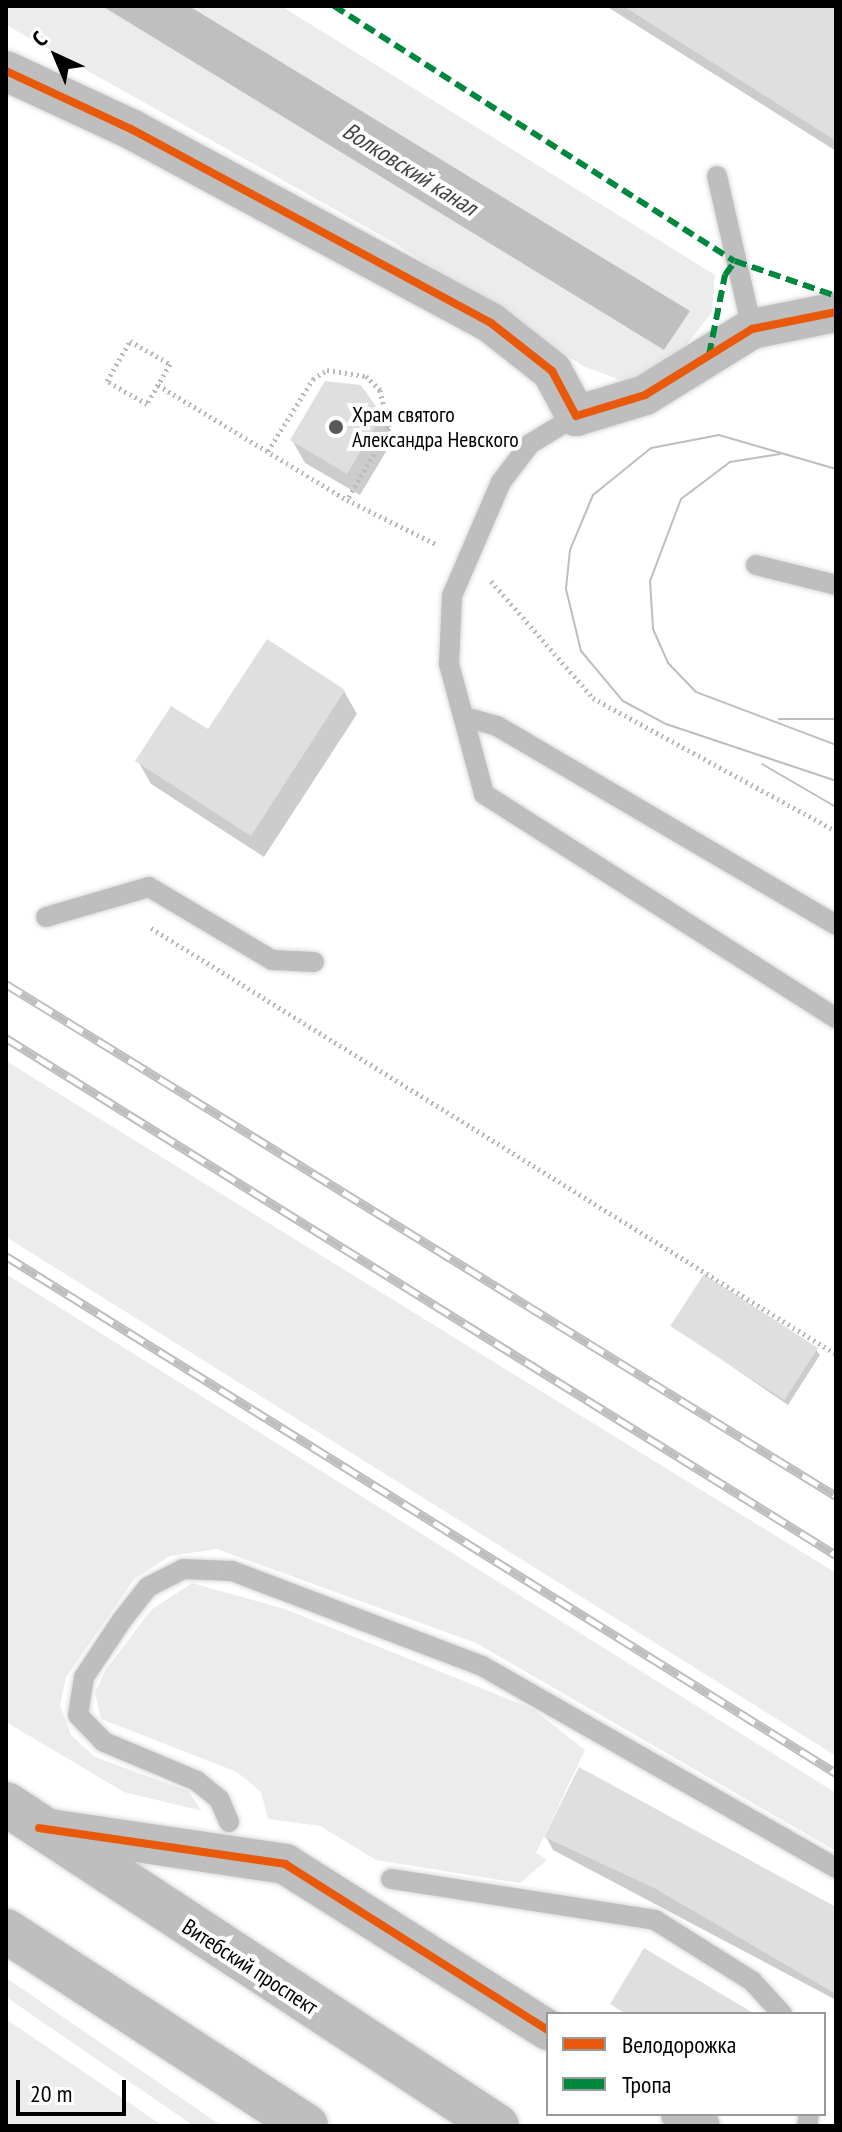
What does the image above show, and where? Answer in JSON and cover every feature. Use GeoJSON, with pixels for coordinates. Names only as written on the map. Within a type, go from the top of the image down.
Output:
{"type":"FeatureCollection","features":[{"type":"Feature","properties":{"kind":"main road","name":"Витебский проспект"},"geometry":{"type":"LineString","coordinates":[[22,1816],[497,2126]]}},
{"type":"Feature","properties":{"kind":"main road"},"geometry":{"type":"LineString","coordinates":[[6,1931],[306,2126]]}},
{"type":"Feature","properties":{"kind":"street"},"geometry":{"type":"LineString","coordinates":[[6,71],[131,129],[491,323],[552,371],[576,416],[645,395],[752,329],[836,312]]}},
{"type":"Feature","properties":{"kind":"street"},"geometry":{"type":"LineString","coordinates":[[22,1816],[285,1864],[546,2029]]}},
{"type":"Feature","properties":{"kind":"lane"},"geometry":{"type":"LineString","coordinates":[[717,176],[752,329]]}},
{"type":"Feature","properties":{"kind":"lane"},"geometry":{"type":"LineString","coordinates":[[576,416],[530,444],[501,482],[452,596],[449,664],[469,718],[484,794],[836,1018]]}},
{"type":"Feature","properties":{"kind":"lane"},"geometry":{"type":"LineString","coordinates":[[756,565],[836,585]]}},
{"type":"Feature","properties":{"kind":"lane"},"geometry":{"type":"LineString","coordinates":[[469,718],[497,726],[836,925]]}},
{"type":"Feature","properties":{"kind":"lane"},"geometry":{"type":"LineString","coordinates":[[46,917],[149,887],[272,960],[314,962]]}},
{"type":"Feature","properties":{"kind":"lane"},"geometry":{"type":"LineString","coordinates":[[229,1822],[219,1799],[197,1781],[104,1742],[78,1715],[84,1677],[122,1620],[148,1587],[183,1569],[232,1571],[482,1666],[836,1868]]}},
{"type":"Feature","properties":{"kind":"lane"},"geometry":{"type":"LineString","coordinates":[[391,1879],[655,1920],[752,1981],[780,2012]]}},
{"type":"Feature","properties":{"kind":"path"},"geometry":{"type":"LineString","coordinates":[[130,341],[170,364],[158,385],[147,404],[107,381],[130,341]]}},
{"type":"Feature","properties":{"kind":"path"},"geometry":{"type":"LineString","coordinates":[[268,451],[313,379],[327,370],[366,376],[380,390],[389,428],[347,500]]}},
{"type":"Feature","properties":{"kind":"path"},"geometry":{"type":"LineString","coordinates":[[158,385],[347,500],[438,545]]}},
{"type":"Feature","properties":{"kind":"path"},"geometry":{"type":"LineString","coordinates":[[491,581],[593,698],[836,831]]}},
{"type":"Feature","properties":{"kind":"path"},"geometry":{"type":"LineString","coordinates":[[151,928],[836,1354]]}},
{"type":"Feature","properties":{"kind":"shaded area"},"geometry":{"type":"Polygon","coordinates":[[[6,6],[102,6],[664,350],[689,311],[189,6],[281,6],[715,275],[712,312],[674,361],[625,382],[583,366],[393,242],[6,25],[6,6]]]}},
{"type":"Feature","properties":{"kind":"shaded area"},"geometry":{"type":"Polygon","coordinates":[[[6,1061],[836,1573],[836,1756],[6,1237],[6,1061]]]}},
{"type":"Feature","properties":{"kind":"shaded area"},"geometry":{"type":"Polygon","coordinates":[[[6,1274],[836,1793],[836,1851],[476,1643],[217,1549],[170,1556],[134,1579],[66,1677],[60,1705],[71,1735],[95,1757],[188,1791],[202,1811],[124,1792],[6,1722],[6,1274]]]}},
{"type":"Feature","properties":{"kind":"shaded area"},"geometry":{"type":"Polygon","coordinates":[[[192,1583],[285,1609],[533,1709],[585,1750],[536,1853],[547,1860],[520,1883],[376,1860],[320,1826],[268,1819],[261,1792],[237,1772],[101,1719],[95,1693],[105,1671],[151,1610],[192,1583]]]}},
{"type":"Feature","properties":{"kind":"shaded area"},"geometry":{"type":"Polygon","coordinates":[[[6,1978],[222,2126],[194,2126],[6,1997],[6,1978]]]}},
{"type":"Feature","properties":{"kind":"shaded area"},"geometry":{"type":"Polygon","coordinates":[[[6,2019],[163,2126],[6,2126],[6,2019]]]}},
{"type":"Feature","properties":{"kind":"water","name":"Волковский канал"},"geometry":{"type":"Polygon","coordinates":[[[102,6],[189,6],[690,311],[664,350],[102,6]]]}},
{"type":"Feature","properties":{"kind":"building"},"geometry":{"type":"Polygon","coordinates":[[[623,6],[836,6],[836,141],[623,6]]]}},
{"type":"Feature","properties":{"kind":"building","name":"Храм святого Александра Невского"},"geometry":{"type":"Polygon","coordinates":[[[325,381],[361,385],[382,415],[347,474],[290,440],[325,381]]]}},
{"type":"Feature","properties":{"kind":"building"},"geometry":{"type":"Polygon","coordinates":[[[267,639],[345,690],[251,836],[135,761],[171,706],[208,729],[267,639]]]}},
{"type":"Feature","properties":{"kind":"building"},"geometry":{"type":"Polygon","coordinates":[[[704,1274],[818,1348],[784,1400],[670,1326],[704,1274]]]}},
{"type":"Feature","properties":{"kind":"building"},"geometry":{"type":"Polygon","coordinates":[[[579,1767],[836,1907],[836,1994],[654,1888],[544,1837],[579,1767]]]}},
{"type":"Feature","properties":{"kind":"building"},"geometry":{"type":"Polygon","coordinates":[[[644,1948],[752,2012],[623,2012],[610,2004],[644,1948]]]}},
{"type":"Feature","properties":{"kind":"tram line"},"geometry":{"type":"LineString","coordinates":[[836,469],[719,435],[651,448],[593,495],[570,550],[566,589],[581,651],[623,701],[666,724],[836,781]]}},
{"type":"Feature","properties":{"kind":"tram line"},"geometry":{"type":"LineString","coordinates":[[780,454],[730,462],[681,499],[650,581],[653,629],[668,663],[696,692],[836,745]]}},
{"type":"Feature","properties":{"kind":"tram line"},"geometry":{"type":"LineString","coordinates":[[779,719],[836,719]]}},
{"type":"Feature","properties":{"kind":"tram line"},"geometry":{"type":"LineString","coordinates":[[762,764],[836,807]]}},
{"type":"Feature","properties":{"kind":"railway"},"geometry":{"type":"LineString","coordinates":[[6,984],[836,1496]]}},
{"type":"Feature","properties":{"kind":"railway"},"geometry":{"type":"LineString","coordinates":[[6,1038],[836,1555]]}},
{"type":"Feature","properties":{"kind":"railway"},"geometry":{"type":"LineString","coordinates":[[6,1256],[836,1773]]}},
{"type":"Feature","properties":{"kind":"marked path"},"geometry":{"type":"LineString","coordinates":[[334,6],[735,261],[836,296]]}},
{"type":"Feature","properties":{"kind":"marked path"},"geometry":{"type":"LineString","coordinates":[[709,355],[725,275],[735,261]]}},
{"type":"Feature","properties":{"kind":"cycle path"},"geometry":{"type":"LineString","coordinates":[[6,71],[131,129],[491,323],[552,371],[576,416],[645,395],[752,329],[836,312]]}},
{"type":"Feature","properties":{"kind":"cycle path"},"geometry":{"type":"LineString","coordinates":[[39,1828],[285,1864],[546,2029]]}},
{"type":"Feature","properties":{"kind":"place","name":"Храм святого Александра Невского"},"geometry":{"type":"Point","coordinates":[336,427]}}]}
